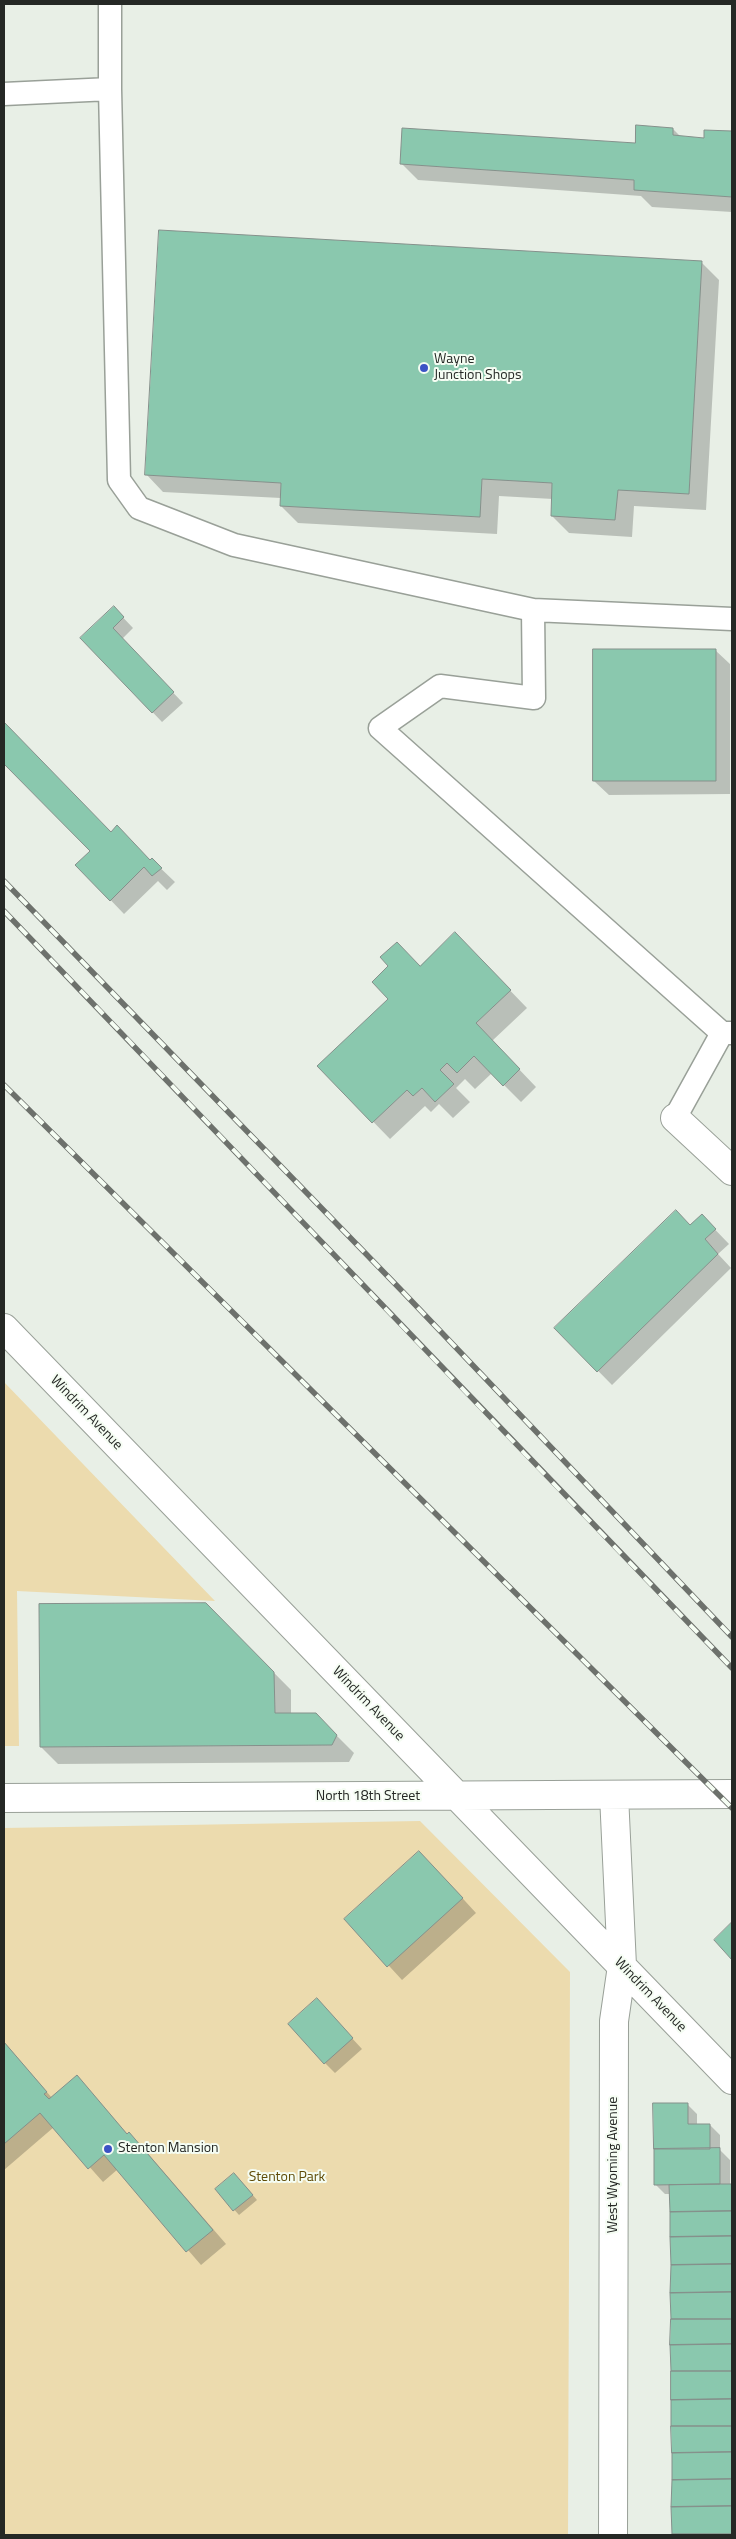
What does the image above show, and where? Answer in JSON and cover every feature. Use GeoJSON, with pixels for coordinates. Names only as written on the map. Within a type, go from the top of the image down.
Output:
{"type":"FeatureCollection","features":[{"type":"Feature","properties":{"kind":"street"},"geometry":{"type":"LineString","coordinates":[[675,1118],[732,1171]]}},
{"type":"Feature","properties":{"kind":"street","name":"Windrim Avenue"},"geometry":{"type":"LineString","coordinates":[[4,1328],[732,2080]]}},
{"type":"Feature","properties":{"kind":"street","name":"North 18th Street"},"geometry":{"type":"LineString","coordinates":[[4,1798],[732,1794]]}},
{"type":"Feature","properties":{"kind":"street","name":"West Wyoming Avenue"},"geometry":{"type":"LineString","coordinates":[[614,1795],[622,1966],[614,2021],[614,2535]]}},
{"type":"Feature","properties":{"kind":"lane"},"geometry":{"type":"LineString","coordinates":[[110,4],[110,89],[119,480],[139,508],[234,545],[533,610],[732,619]]}},
{"type":"Feature","properties":{"kind":"lane"},"geometry":{"type":"LineString","coordinates":[[4,94],[110,89]]}},
{"type":"Feature","properties":{"kind":"lane"},"geometry":{"type":"LineString","coordinates":[[533,610],[534,698],[440,686],[380,728],[727,1033],[675,1118]]}},
{"type":"Feature","properties":{"kind":"green space"},"geometry":{"type":"Polygon","coordinates":[[[4,1382],[215,1601],[17,1591],[19,1746],[4,1746],[4,1382]]]}},
{"type":"Feature","properties":{"kind":"green space","name":"Stenton Park"},"geometry":{"type":"Polygon","coordinates":[[[420,1821],[570,1972],[568,2535],[4,2535],[4,1828],[420,1821]]]}},
{"type":"Feature","properties":{"kind":"building"},"geometry":{"type":"Polygon","coordinates":[[[636,125],[673,128],[673,135],[704,138],[704,130],[732,131],[732,197],[634,190],[634,180],[400,164],[402,128],[635,143],[636,125]]]}},
{"type":"Feature","properties":{"kind":"building","name":"Wayne Junction Shops"},"geometry":{"type":"Polygon","coordinates":[[[159,230],[702,261],[689,494],[618,490],[615,520],[551,516],[552,483],[482,479],[480,517],[280,506],[281,483],[145,475],[159,230]]]}},
{"type":"Feature","properties":{"kind":"building"},"geometry":{"type":"Polygon","coordinates":[[[114,606],[124,617],[113,628],[174,692],[152,713],[80,638],[114,606]]]}},
{"type":"Feature","properties":{"kind":"building"},"geometry":{"type":"Polygon","coordinates":[[[593,649],[716,649],[716,781],[593,781],[593,649]]]}},
{"type":"Feature","properties":{"kind":"building"},"geometry":{"type":"Polygon","coordinates":[[[4,722],[111,832],[117,825],[150,860],[152,858],[162,868],[152,876],[144,867],[110,901],[75,865],[90,851],[4,764],[4,722]]]}},
{"type":"Feature","properties":{"kind":"building"},"geometry":{"type":"Polygon","coordinates":[[[455,932],[511,990],[476,1023],[520,1069],[503,1086],[474,1056],[457,1073],[447,1063],[440,1070],[454,1084],[435,1102],[422,1088],[413,1096],[407,1090],[372,1123],[317,1066],[388,999],[372,982],[388,966],[380,957],[397,942],[420,966],[455,932]]]}},
{"type":"Feature","properties":{"kind":"building"},"geometry":{"type":"Polygon","coordinates":[[[676,1210],[690,1225],[702,1214],[716,1229],[705,1239],[718,1254],[597,1372],[554,1328],[676,1210]]]}},
{"type":"Feature","properties":{"kind":"building"},"geometry":{"type":"Polygon","coordinates":[[[206,1603],[274,1672],[275,1713],[316,1713],[337,1735],[332,1745],[40,1747],[39,1604],[206,1603]]]}},
{"type":"Feature","properties":{"kind":"building"},"geometry":{"type":"Polygon","coordinates":[[[419,1851],[463,1898],[387,1967],[344,1919],[419,1851]]]}},
{"type":"Feature","properties":{"kind":"building"},"geometry":{"type":"Polygon","coordinates":[[[732,1922],[732,1960],[714,1940],[732,1922]]]}},
{"type":"Feature","properties":{"kind":"building"},"geometry":{"type":"Polygon","coordinates":[[[317,1998],[353,2038],[324,2064],[288,2024],[317,1998]]]}},
{"type":"Feature","properties":{"kind":"building","name":"Stenton Mansion"},"geometry":{"type":"Polygon","coordinates":[[[4,2042],[47,2092],[44,2094],[49,2099],[77,2075],[213,2230],[186,2252],[104,2155],[88,2169],[40,2113],[4,2144],[4,2042]]]}},
{"type":"Feature","properties":{"kind":"building"},"geometry":{"type":"Polygon","coordinates":[[[653,2103],[688,2103],[688,2124],[710,2124],[710,2149],[654,2149],[653,2103]]]}},
{"type":"Feature","properties":{"kind":"building"},"geometry":{"type":"Polygon","coordinates":[[[720,2148],[720,2184],[654,2185],[654,2149],[720,2148]]]}},
{"type":"Feature","properties":{"kind":"building"},"geometry":{"type":"Polygon","coordinates":[[[234,2173],[253,2195],[233,2211],[215,2189],[234,2173]]]}},
{"type":"Feature","properties":{"kind":"building"},"geometry":{"type":"Polygon","coordinates":[[[732,2184],[732,2211],[670,2212],[669,2185],[732,2184]]]}},
{"type":"Feature","properties":{"kind":"building"},"geometry":{"type":"Polygon","coordinates":[[[732,2211],[732,2236],[670,2237],[670,2212],[732,2211]]]}},
{"type":"Feature","properties":{"kind":"building"},"geometry":{"type":"Polygon","coordinates":[[[732,2236],[732,2264],[671,2265],[670,2237],[732,2236]]]}},
{"type":"Feature","properties":{"kind":"building"},"geometry":{"type":"Polygon","coordinates":[[[732,2264],[732,2292],[670,2293],[671,2265],[732,2264]]]}},
{"type":"Feature","properties":{"kind":"building"},"geometry":{"type":"Polygon","coordinates":[[[732,2292],[732,2319],[671,2319],[670,2293],[732,2292]]]}},
{"type":"Feature","properties":{"kind":"building"},"geometry":{"type":"Polygon","coordinates":[[[671,2319],[732,2319],[732,2344],[670,2345],[671,2319]]]}},
{"type":"Feature","properties":{"kind":"building"},"geometry":{"type":"Polygon","coordinates":[[[732,2344],[732,2371],[671,2371],[670,2345],[732,2344]]]}},
{"type":"Feature","properties":{"kind":"building"},"geometry":{"type":"Polygon","coordinates":[[[671,2371],[732,2371],[732,2399],[671,2400],[671,2371]]]}},
{"type":"Feature","properties":{"kind":"building"},"geometry":{"type":"Polygon","coordinates":[[[732,2399],[732,2426],[671,2426],[671,2400],[732,2399]]]}},
{"type":"Feature","properties":{"kind":"building"},"geometry":{"type":"Polygon","coordinates":[[[671,2426],[732,2426],[732,2452],[672,2453],[671,2426]]]}},
{"type":"Feature","properties":{"kind":"building"},"geometry":{"type":"Polygon","coordinates":[[[732,2452],[732,2479],[672,2480],[672,2453],[732,2452]]]}},
{"type":"Feature","properties":{"kind":"building"},"geometry":{"type":"Polygon","coordinates":[[[732,2479],[732,2506],[671,2507],[672,2480],[732,2479]]]}},
{"type":"Feature","properties":{"kind":"building"},"geometry":{"type":"Polygon","coordinates":[[[732,2506],[732,2534],[672,2534],[671,2507],[732,2506]]]}},
{"type":"Feature","properties":{"kind":"building"},"geometry":{"type":"Polygon","coordinates":[[[732,2534],[732,2535],[672,2535],[732,2534]]]}},
{"type":"Feature","properties":{"kind":"railway"},"geometry":{"type":"LineString","coordinates":[[4,881],[402,1291],[732,1637]]}},
{"type":"Feature","properties":{"kind":"railway"},"geometry":{"type":"LineString","coordinates":[[4,911],[732,1668]]}},
{"type":"Feature","properties":{"kind":"railway"},"geometry":{"type":"LineString","coordinates":[[4,1085],[732,1808]]}},
{"type":"Feature","properties":{"kind":"place","name":"Wayne Junction Shops"},"geometry":{"type":"Point","coordinates":[424,368]}},
{"type":"Feature","properties":{"kind":"place","name":"Stenton Mansion"},"geometry":{"type":"Point","coordinates":[108,2149]}}]}
